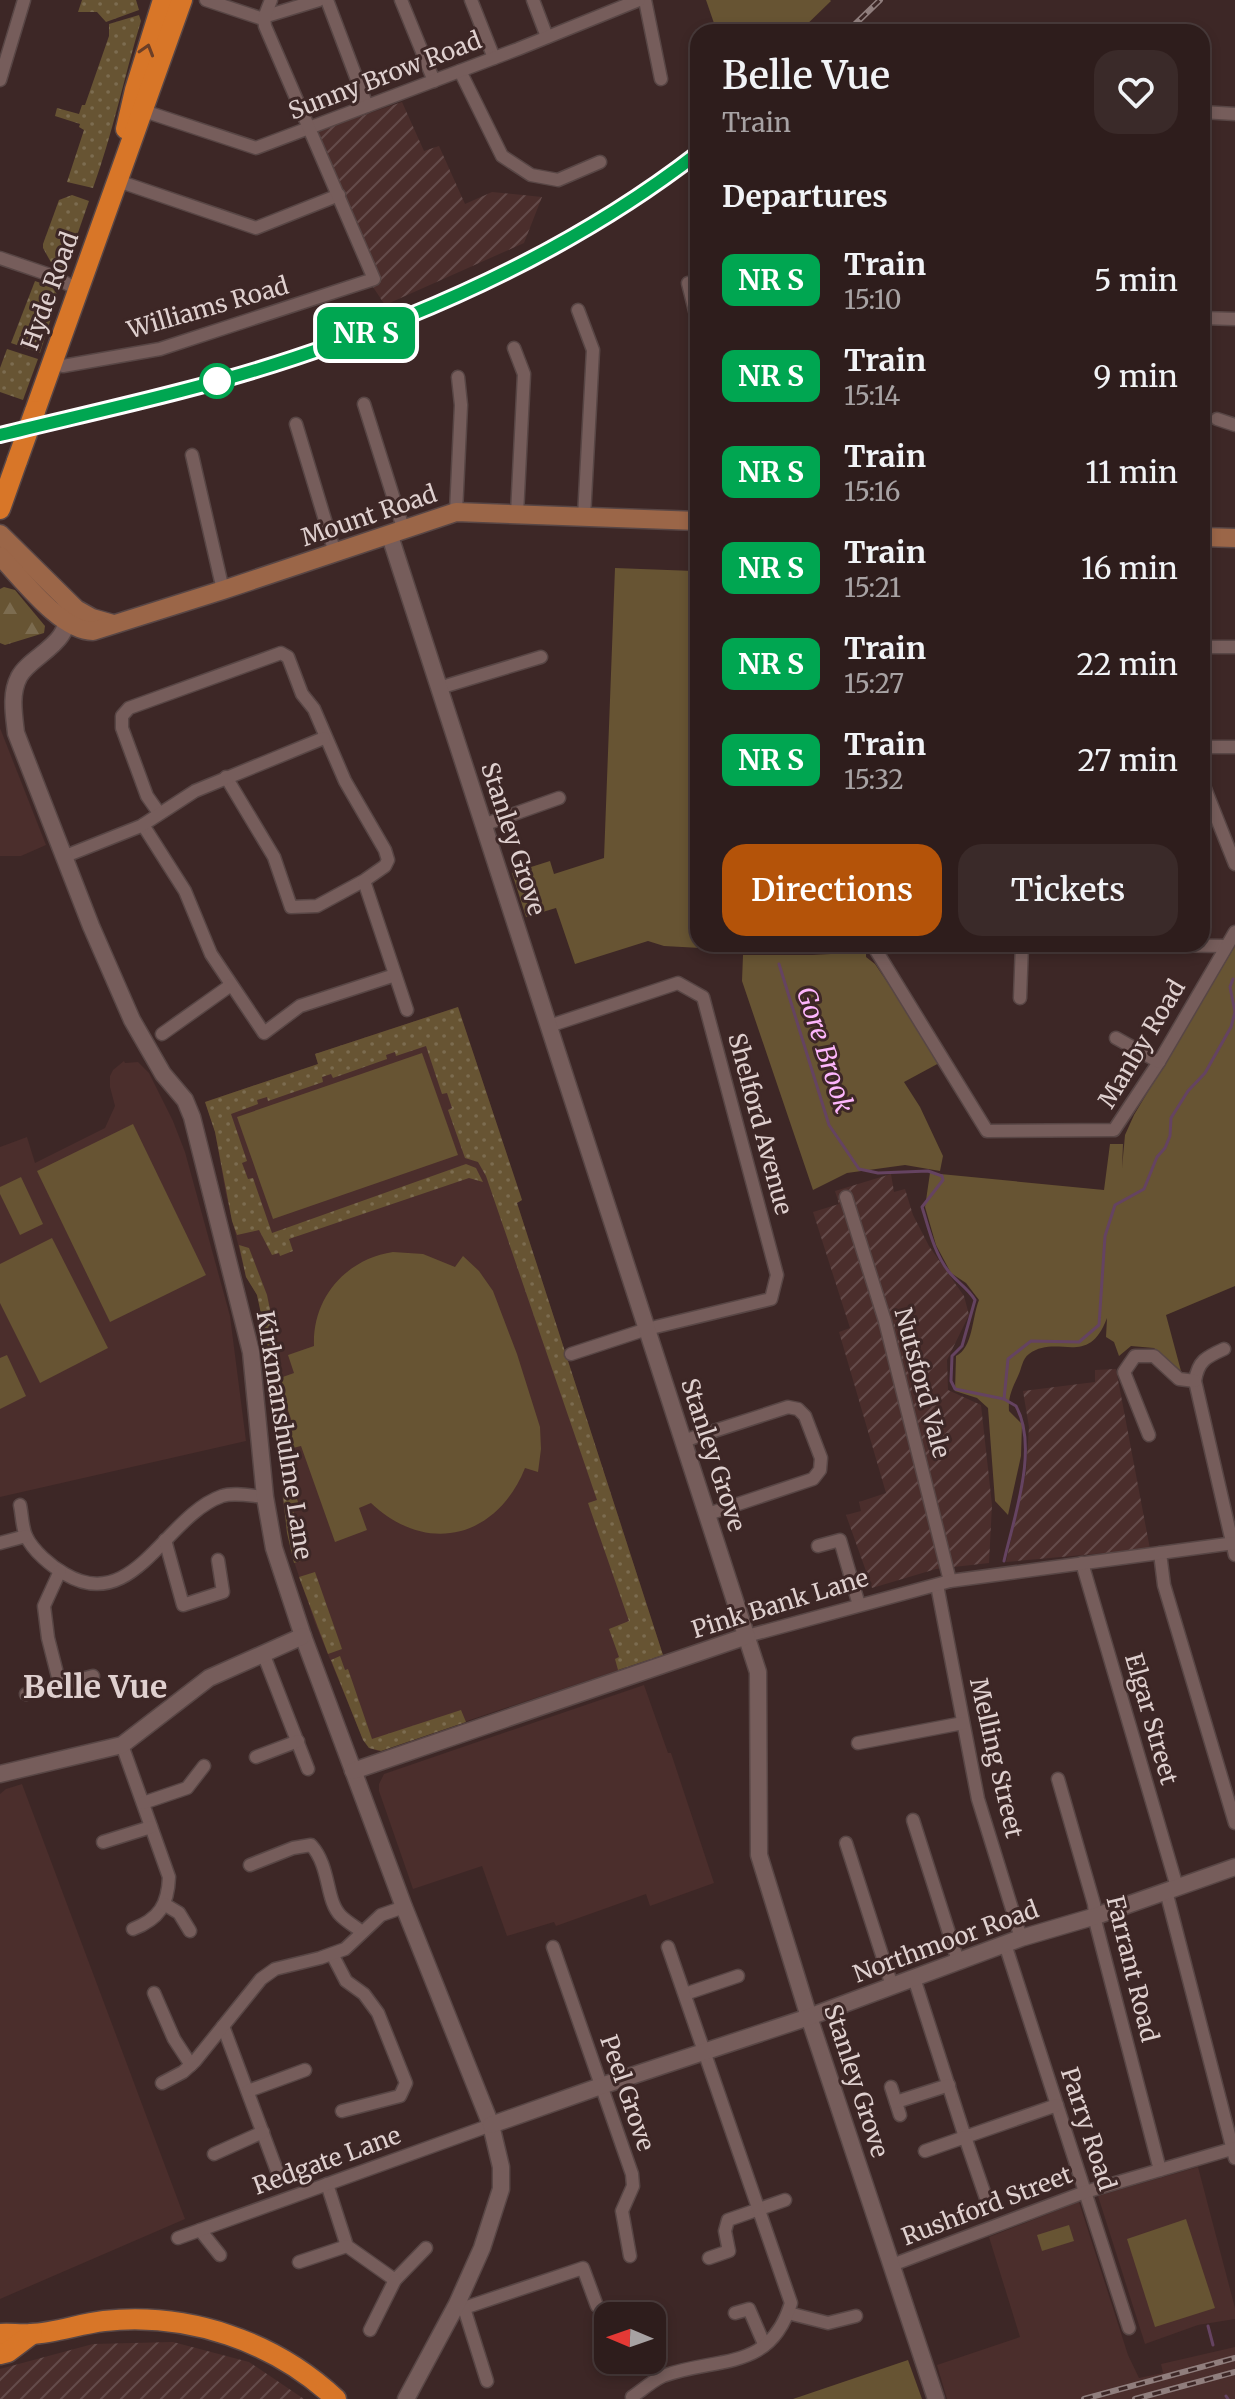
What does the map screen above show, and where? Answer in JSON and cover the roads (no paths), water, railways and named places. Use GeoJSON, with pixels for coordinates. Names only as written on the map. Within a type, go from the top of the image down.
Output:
{"type":"FeatureCollection","features":[{"type":"Feature","properties":{"kind":"highway","name":"Hyde Road"},"geometry":{"type":"LineString","coordinates":[[115,180],[135,90],[163,0]]}},
{"type":"Feature","properties":{"kind":"highway","name":"Hyde Road"},"geometry":{"type":"LineString","coordinates":[[0,509],[115,180],[144,111],[182,0]]}},
{"type":"Feature","properties":{"kind":"highway"},"geometry":{"type":"LineString","coordinates":[[0,2334],[32,2334],[120,2320],[192,2326],[231,2336],[274,2355],[315,2381],[336,2399]]}},
{"type":"Feature","properties":{"kind":"highway"},"geometry":{"type":"LineString","coordinates":[[0,2354],[8,2352],[32,2334]]}},
{"type":"Feature","properties":{"kind":"main road","name":"Mount Road"},"geometry":{"type":"LineString","coordinates":[[66,623],[86,631],[113,624],[456,512],[690,521]]}},
{"type":"Feature","properties":{"kind":"main road"},"geometry":{"type":"LineString","coordinates":[[0,534],[57,592],[85,615],[113,624]]}},
{"type":"Feature","properties":{"kind":"main road"},"geometry":{"type":"LineString","coordinates":[[1210,537],[1235,538]]}},
{"type":"Feature","properties":{"kind":"main road"},"geometry":{"type":"LineString","coordinates":[[0,556],[66,623]]}},
{"type":"Feature","properties":{"kind":"main road"},"geometry":{"type":"LineString","coordinates":[[0,579],[23,580]]}},
{"type":"Feature","properties":{"kind":"street"},"geometry":{"type":"LineString","coordinates":[[0,78],[24,0]]}},
{"type":"Feature","properties":{"kind":"street"},"geometry":{"type":"LineString","coordinates":[[206,0],[264,18],[319,0]]}},
{"type":"Feature","properties":{"kind":"street"},"geometry":{"type":"LineString","coordinates":[[115,180],[256,228],[339,195],[265,26],[264,18],[271,0]]}},
{"type":"Feature","properties":{"kind":"street"},"geometry":{"type":"LineString","coordinates":[[327,0],[367,106]]}},
{"type":"Feature","properties":{"kind":"street"},"geometry":{"type":"LineString","coordinates":[[401,0],[434,81]]}},
{"type":"Feature","properties":{"kind":"street"},"geometry":{"type":"LineString","coordinates":[[471,0],[494,58]]}},
{"type":"Feature","properties":{"kind":"street"},"geometry":{"type":"LineString","coordinates":[[533,0],[547,37]]}},
{"type":"Feature","properties":{"kind":"street"},"geometry":{"type":"LineString","coordinates":[[642,0],[661,79]]}},
{"type":"Feature","properties":{"kind":"street","name":"Sunny Brow Road"},"geometry":{"type":"LineString","coordinates":[[144,111],[256,148],[642,0]]}},
{"type":"Feature","properties":{"kind":"street"},"geometry":{"type":"LineString","coordinates":[[460,71],[502,156],[531,175],[558,180],[600,162]]}},
{"type":"Feature","properties":{"kind":"street"},"geometry":{"type":"LineString","coordinates":[[1210,112],[1235,114]]}},
{"type":"Feature","properties":{"kind":"street","name":"Williams Road"},"geometry":{"type":"LineString","coordinates":[[52,363],[63,366],[160,349],[374,279],[339,195]]}},
{"type":"Feature","properties":{"kind":"street"},"geometry":{"type":"LineString","coordinates":[[0,258],[47,274],[78,289]]}},
{"type":"Feature","properties":{"kind":"street"},"geometry":{"type":"LineString","coordinates":[[688,283],[690,291]]}},
{"type":"Feature","properties":{"kind":"street"},"geometry":{"type":"LineString","coordinates":[[578,310],[593,350],[584,517]]}},
{"type":"Feature","properties":{"kind":"street"},"geometry":{"type":"LineString","coordinates":[[1210,318],[1235,319]]}},
{"type":"Feature","properties":{"kind":"street"},"geometry":{"type":"LineString","coordinates":[[514,348],[524,374],[517,514]]}},
{"type":"Feature","properties":{"kind":"street"},"geometry":{"type":"LineString","coordinates":[[456,512],[461,405],[458,377]]}},
{"type":"Feature","properties":{"kind":"street"},"geometry":{"type":"LineString","coordinates":[[364,404],[397,533]]}},
{"type":"Feature","properties":{"kind":"street"},"geometry":{"type":"LineString","coordinates":[[1217,419],[1235,425]]}},
{"type":"Feature","properties":{"kind":"street"},"geometry":{"type":"LineString","coordinates":[[296,424],[335,553]]}},
{"type":"Feature","properties":{"kind":"street"},"geometry":{"type":"LineString","coordinates":[[192,455],[223,590]]}},
{"type":"Feature","properties":{"kind":"street","name":"Stanley Grove"},"geometry":{"type":"LineString","coordinates":[[397,533],[439,688],[758,1672],[759,1855],[809,2017],[936,2399]]}},
{"type":"Feature","properties":{"kind":"street"},"geometry":{"type":"LineString","coordinates":[[57,592],[67,615],[66,623]]}},
{"type":"Feature","properties":{"kind":"street","name":"Kirkmanshulme Lane"},"geometry":{"type":"LineString","coordinates":[[66,623],[52,647],[20,675],[14,693],[16,733],[63,857],[132,1020],[163,1074],[185,1100],[192,1117],[251,1352],[265,1497],[274,1548],[303,1636],[404,1907],[491,2125],[501,2167],[501,2189],[460,2306],[410,2396]]}},
{"type":"Feature","properties":{"kind":"street"},"geometry":{"type":"LineString","coordinates":[[1210,647],[1235,647]]}},
{"type":"Feature","properties":{"kind":"street"},"geometry":{"type":"LineString","coordinates":[[159,813],[147,796],[122,728],[122,716],[129,708],[281,653],[288,657],[302,694],[314,709],[345,781],[385,850],[388,860],[385,866],[317,906],[291,907],[274,857],[226,777]]}},
{"type":"Feature","properties":{"kind":"street"},"geometry":{"type":"LineString","coordinates":[[439,688],[541,657]]}},
{"type":"Feature","properties":{"kind":"street"},"geometry":{"type":"LineString","coordinates":[[63,857],[143,825],[195,791],[324,738]]}},
{"type":"Feature","properties":{"kind":"street"},"geometry":{"type":"LineString","coordinates":[[1210,747],[1235,747]]}},
{"type":"Feature","properties":{"kind":"street"},"geometry":{"type":"LineString","coordinates":[[483,825],[559,798]]}},
{"type":"Feature","properties":{"kind":"street"},"geometry":{"type":"LineString","coordinates":[[1210,801],[1235,864]]}},
{"type":"Feature","properties":{"kind":"street"},"geometry":{"type":"LineString","coordinates":[[143,825],[185,891],[211,954],[264,1033],[300,1006],[395,975]]}},
{"type":"Feature","properties":{"kind":"street"},"geometry":{"type":"LineString","coordinates":[[364,881],[407,1010]]}},
{"type":"Feature","properties":{"kind":"street","name":"Manby Road"},"geometry":{"type":"LineString","coordinates":[[878,952],[987,1131],[1114,1130],[1159,1062],[1235,932]]}},
{"type":"Feature","properties":{"kind":"street"},"geometry":{"type":"LineString","coordinates":[[1210,946],[1226,946]]}},
{"type":"Feature","properties":{"kind":"street"},"geometry":{"type":"LineString","coordinates":[[1020,998],[1022,952]]}},
{"type":"Feature","properties":{"kind":"street","name":"Shelford Avenue"},"geometry":{"type":"LineString","coordinates":[[549,1026],[678,983],[703,997],[777,1275],[771,1299],[647,1329]]}},
{"type":"Feature","properties":{"kind":"street"},"geometry":{"type":"LineString","coordinates":[[162,1034],[231,985]]}},
{"type":"Feature","properties":{"kind":"street"},"geometry":{"type":"LineString","coordinates":[[1116,1038],[1159,1062]]}},
{"type":"Feature","properties":{"kind":"street","name":"Nutsford Vale"},"geometry":{"type":"LineString","coordinates":[[846,1197],[885,1321],[944,1583]]}},
{"type":"Feature","properties":{"kind":"street"},"geometry":{"type":"LineString","coordinates":[[571,1354],[647,1329]]}},
{"type":"Feature","properties":{"kind":"street"},"geometry":{"type":"LineString","coordinates":[[1224,1349],[1205,1357],[1197,1366],[1195,1381],[1235,1547]]}},
{"type":"Feature","properties":{"kind":"street"},"geometry":{"type":"LineString","coordinates":[[1149,1435],[1124,1372],[1135,1356],[1154,1356],[1179,1379],[1195,1381]]}},
{"type":"Feature","properties":{"kind":"street"},"geometry":{"type":"LineString","coordinates":[[683,1441],[788,1407],[798,1409],[805,1416],[821,1458],[820,1470],[813,1479],[708,1514]]}},
{"type":"Feature","properties":{"kind":"street"},"geometry":{"type":"LineString","coordinates":[[20,1505],[26,1536],[50,1565],[76,1581],[106,1584],[128,1577],[194,1510],[225,1494],[265,1497]]}},
{"type":"Feature","properties":{"kind":"street"},"geometry":{"type":"LineString","coordinates":[[0,1543],[26,1536]]}},
{"type":"Feature","properties":{"kind":"street"},"geometry":{"type":"LineString","coordinates":[[165,1540],[183,1605],[223,1592],[218,1560]]}},
{"type":"Feature","properties":{"kind":"street"},"geometry":{"type":"LineString","coordinates":[[818,1546],[840,1540],[859,1605]]}},
{"type":"Feature","properties":{"kind":"street","name":"Pink Bank Lane"},"geometry":{"type":"LineString","coordinates":[[353,1771],[747,1636],[944,1583],[1160,1553],[1235,1547]]}},
{"type":"Feature","properties":{"kind":"street"},"geometry":{"type":"LineString","coordinates":[[1160,1553],[1164,1585],[1235,1823]]}},
{"type":"Feature","properties":{"kind":"street","name":"Elgar Street"},"geometry":{"type":"LineString","coordinates":[[1082,1563],[1172,1889],[1234,2151]]}},
{"type":"Feature","properties":{"kind":"street"},"geometry":{"type":"LineString","coordinates":[[60,1571],[44,1606],[48,1638],[60,1685]]}},
{"type":"Feature","properties":{"kind":"street","name":"Melling Street"},"geometry":{"type":"LineString","coordinates":[[944,1583],[963,1723],[1013,1941]]}},
{"type":"Feature","properties":{"kind":"street"},"geometry":{"type":"LineString","coordinates":[[0,1774],[122,1745],[209,1678],[303,1636]]}},
{"type":"Feature","properties":{"kind":"street"},"geometry":{"type":"LineString","coordinates":[[263,1653],[308,1769]]}},
{"type":"Feature","properties":{"kind":"street"},"geometry":{"type":"LineString","coordinates":[[26,1694],[93,1676]]}},
{"type":"Feature","properties":{"kind":"street"},"geometry":{"type":"LineString","coordinates":[[858,1743],[963,1723]]}},
{"type":"Feature","properties":{"kind":"street"},"geometry":{"type":"LineString","coordinates":[[256,1757],[298,1741]]}},
{"type":"Feature","properties":{"kind":"street"},"geometry":{"type":"LineString","coordinates":[[122,1745],[169,1877],[168,1894],[162,1911],[148,1923],[133,1929]]}},
{"type":"Feature","properties":{"kind":"street"},"geometry":{"type":"LineString","coordinates":[[143,1803],[187,1788],[204,1766]]}},
{"type":"Feature","properties":{"kind":"street","name":"Farrant Road"},"geometry":{"type":"LineString","coordinates":[[1058,1779],[1160,2170]]}},
{"type":"Feature","properties":{"kind":"street"},"geometry":{"type":"LineString","coordinates":[[913,1820],[958,1961]]}},
{"type":"Feature","properties":{"kind":"street"},"geometry":{"type":"LineString","coordinates":[[103,1842],[151,1827]]}},
{"type":"Feature","properties":{"kind":"street"},"geometry":{"type":"LineString","coordinates":[[846,1843],[892,1986]]}},
{"type":"Feature","properties":{"kind":"street"},"geometry":{"type":"LineString","coordinates":[[250,1865],[293,1848],[311,1845],[318,1852],[328,1874],[340,1915],[362,1932]]}},
{"type":"Feature","properties":{"kind":"street","name":"Northmoor Road"},"geometry":{"type":"LineString","coordinates":[[491,2125],[809,2017],[1013,1941],[1234,1871]]}},
{"type":"Feature","properties":{"kind":"street"},"geometry":{"type":"LineString","coordinates":[[164,1904],[179,1913],[190,1931]]}},
{"type":"Feature","properties":{"kind":"street"},"geometry":{"type":"LineString","coordinates":[[162,2083],[191,2065],[261,1979],[275,1969],[345,1949],[381,1915],[404,1907]]}},
{"type":"Feature","properties":{"kind":"street","name":"Parry Road"},"geometry":{"type":"LineString","coordinates":[[1013,1941],[1057,2105],[1129,2328]]}},
{"type":"Feature","properties":{"kind":"street","name":"Peel Grove"},"geometry":{"type":"LineString","coordinates":[[553,1947],[632,2174],[633,2186],[622,2211],[630,2256]]}},
{"type":"Feature","properties":{"kind":"street"},"geometry":{"type":"LineString","coordinates":[[632,2397],[661,2377],[691,2368],[734,2362],[752,2354],[786,2319],[791,2303],[668,1947]]}},
{"type":"Feature","properties":{"kind":"street"},"geometry":{"type":"LineString","coordinates":[[332,1954],[346,1981],[364,1994],[378,2013],[406,2083],[400,2096],[342,2111]]}},
{"type":"Feature","properties":{"kind":"street"},"geometry":{"type":"LineString","coordinates":[[685,1994],[738,1976]]}},
{"type":"Feature","properties":{"kind":"street"},"geometry":{"type":"LineString","coordinates":[[914,1978],[987,2201]]}},
{"type":"Feature","properties":{"kind":"street"},"geometry":{"type":"LineString","coordinates":[[154,1993],[174,2039],[191,2065]]}},
{"type":"Feature","properties":{"kind":"street"},"geometry":{"type":"LineString","coordinates":[[223,2026],[277,2171]]}},
{"type":"Feature","properties":{"kind":"street"},"geometry":{"type":"LineString","coordinates":[[248,2091],[305,2070]]}},
{"type":"Feature","properties":{"kind":"street"},"geometry":{"type":"LineString","coordinates":[[891,2087],[898,2108],[949,2085]]}},
{"type":"Feature","properties":{"kind":"street"},"geometry":{"type":"LineString","coordinates":[[925,2151],[1057,2105]]}},
{"type":"Feature","properties":{"kind":"street","name":"Redgate Lane"},"geometry":{"type":"LineString","coordinates":[[178,2238],[491,2125]]}},
{"type":"Feature","properties":{"kind":"street"},"geometry":{"type":"LineString","coordinates":[[214,2154],[263,2132]]}},
{"type":"Feature","properties":{"kind":"street","name":"Rushford Street"},"geometry":{"type":"LineString","coordinates":[[892,2265],[1085,2192],[1234,2151]]}},
{"type":"Feature","properties":{"kind":"street"},"geometry":{"type":"LineString","coordinates":[[327,2184],[347,2246],[395,2280]]}},
{"type":"Feature","properties":{"kind":"street"},"geometry":{"type":"LineString","coordinates":[[709,2258],[729,2251],[725,2231],[728,2220],[785,2200]]}},
{"type":"Feature","properties":{"kind":"street"},"geometry":{"type":"LineString","coordinates":[[200,2230],[220,2255]]}},
{"type":"Feature","properties":{"kind":"street"},"geometry":{"type":"LineString","coordinates":[[299,2262],[347,2246]]}},
{"type":"Feature","properties":{"kind":"street"},"geometry":{"type":"LineString","coordinates":[[370,2330],[395,2280],[426,2248]]}},
{"type":"Feature","properties":{"kind":"street"},"geometry":{"type":"LineString","coordinates":[[487,2381],[460,2306],[583,2268],[596,2302]]}},
{"type":"Feature","properties":{"kind":"street"},"geometry":{"type":"LineString","coordinates":[[735,2313],[749,2309],[764,2344]]}},
{"type":"Feature","properties":{"kind":"street"},"geometry":{"type":"LineString","coordinates":[[788,2313],[828,2323],[856,2316]]}},
{"type":"Feature","properties":{"kind":"waterway","name":"Gore Brook"},"geometry":{"type":"LineString","coordinates":[[779,964],[829,1125],[859,1169],[878,1173],[928,1171],[942,1176],[943,1180],[922,1207],[939,1257],[975,1300],[962,1346],[952,1356],[951,1381],[955,1389],[1004,1399],[1016,1406],[1022,1423],[1025,1462],[1004,1561]]}},
{"type":"Feature","properties":{"kind":"waterway"},"geometry":{"type":"LineString","coordinates":[[1004,1399],[1008,1359],[1031,1341],[1079,1342],[1099,1325],[1105,1236],[1115,1205],[1144,1189],[1157,1157],[1170,1136],[1171,1118],[1188,1091],[1205,1073],[1231,1027],[1235,1012],[1230,987],[1233,979]]}},
{"type":"Feature","properties":{"kind":"waterway","name":"Gore Brook"},"geometry":{"type":"LineString","coordinates":[[1208,2326],[1213,2345]]}},
{"type":"Feature","properties":{"kind":"railway"},"geometry":{"type":"LineString","coordinates":[[855,24],[880,0]]}},
{"type":"Feature","properties":{"kind":"railway"},"geometry":{"type":"LineString","coordinates":[[0,435],[221,381],[294,359],[401,320],[556,247],[605,218],[690,159]]}},
{"type":"Feature","properties":{"kind":"railway"},"geometry":{"type":"LineString","coordinates":[[1084,2399],[1235,2358]]}},
{"type":"Feature","properties":{"kind":"railway"},"geometry":{"type":"LineString","coordinates":[[1135,2399],[1235,2372]]}},
{"type":"Feature","properties":{"kind":"train"},"geometry":{"type":"LineString","coordinates":[[0,435],[217,381],[292,359],[394,323],[476,287],[554,247],[629,203],[690,159]]}},
{"type":"Feature","properties":{"kind":"district","name":"Belle Vue"},"geometry":{"type":"Point","coordinates":[95,1687]}}]}
